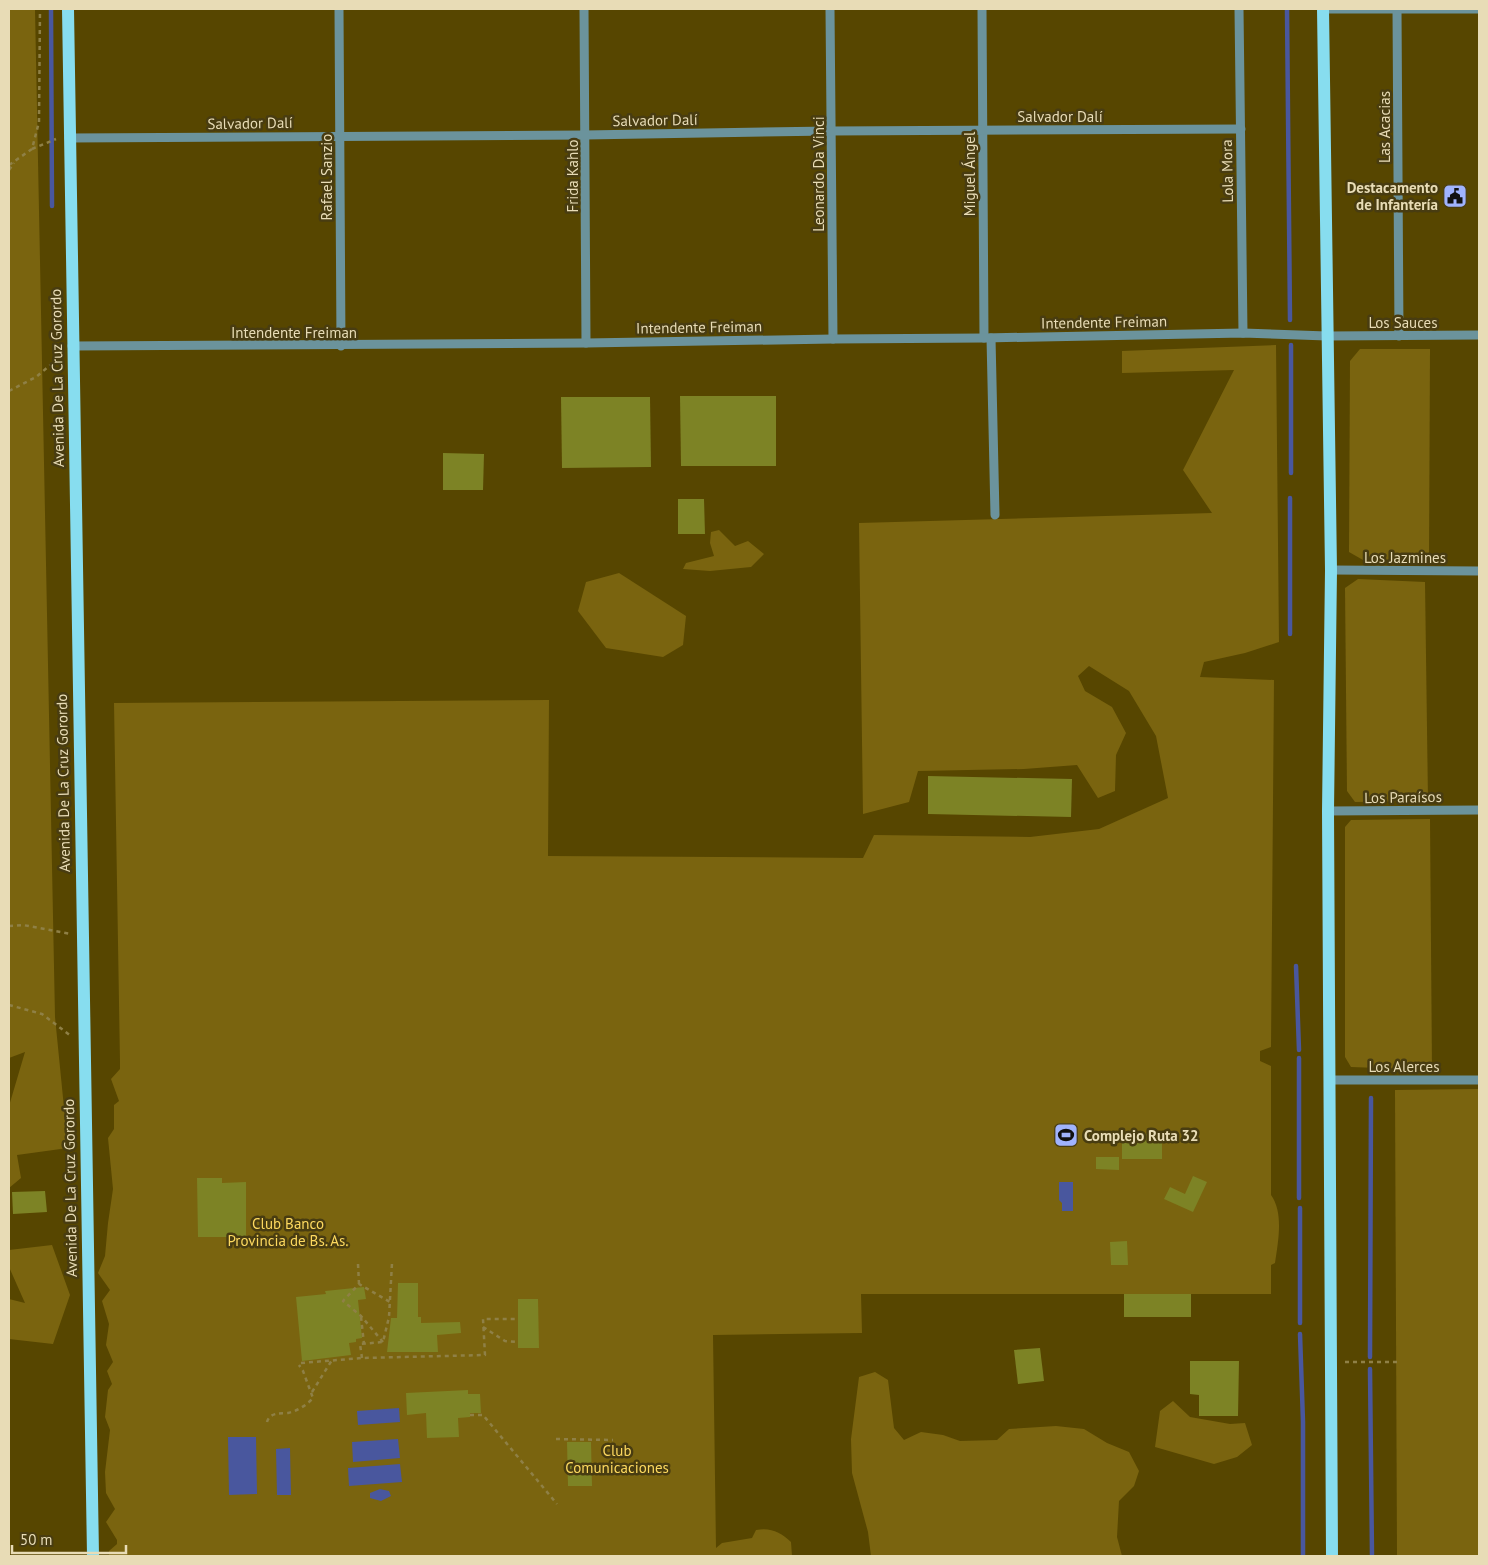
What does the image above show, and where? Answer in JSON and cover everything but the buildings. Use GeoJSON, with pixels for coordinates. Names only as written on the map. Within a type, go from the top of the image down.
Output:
{"type":"FeatureCollection","features":[{"type":"Feature","properties":{"kind":"main road","name":"Avenida De La Cruz Gorordo"},"geometry":{"type":"LineString","coordinates":[[68,9],[93,1556]]}},
{"type":"Feature","properties":{"kind":"main road"},"geometry":{"type":"LineString","coordinates":[[1322,9],[1331,570],[1328,811],[1332,1556]]}},
{"type":"Feature","properties":{"kind":"street","name":"Rafael Sanzio"},"geometry":{"type":"LineString","coordinates":[[339,9],[341,346]]}},
{"type":"Feature","properties":{"kind":"street","name":"Frida Kahlo"},"geometry":{"type":"LineString","coordinates":[[584,9],[586,343]]}},
{"type":"Feature","properties":{"kind":"street","name":"Leonardo Da Vinci"},"geometry":{"type":"LineString","coordinates":[[830,9],[833,339]]}},
{"type":"Feature","properties":{"kind":"street","name":"Miguel Ángel"},"geometry":{"type":"LineString","coordinates":[[982,9],[988,338],[995,515]]}},
{"type":"Feature","properties":{"kind":"street","name":"Lola Mora"},"geometry":{"type":"LineString","coordinates":[[1239,9],[1243,333]]}},
{"type":"Feature","properties":{"kind":"street"},"geometry":{"type":"LineString","coordinates":[[1322,9],[1479,9]]}},
{"type":"Feature","properties":{"kind":"street","name":"Las Acacias"},"geometry":{"type":"LineString","coordinates":[[1397,9],[1399,336]]}},
{"type":"Feature","properties":{"kind":"street","name":"Salvador Dalí"},"geometry":{"type":"LineString","coordinates":[[69,138],[1241,129]]}},
{"type":"Feature","properties":{"kind":"street","name":"Intendente Freiman"},"geometry":{"type":"LineString","coordinates":[[72,346],[341,346],[1243,333],[1327,336]]}},
{"type":"Feature","properties":{"kind":"street","name":"Los Sauces"},"geometry":{"type":"LineString","coordinates":[[1327,336],[1479,335]]}},
{"type":"Feature","properties":{"kind":"street","name":"Los Jazmines"},"geometry":{"type":"LineString","coordinates":[[1331,570],[1479,571]]}},
{"type":"Feature","properties":{"kind":"street","name":"Los Paraísos"},"geometry":{"type":"LineString","coordinates":[[1328,811],[1479,810]]}},
{"type":"Feature","properties":{"kind":"street","name":"Los Alerces"},"geometry":{"type":"LineString","coordinates":[[1329,1080],[1479,1080]]}},
{"type":"Feature","properties":{"kind":"path"},"geometry":{"type":"LineString","coordinates":[[32,149],[39,122],[40,9]]}},
{"type":"Feature","properties":{"kind":"path"},"geometry":{"type":"LineString","coordinates":[[9,165],[32,149],[60,138],[69,138]]}},
{"type":"Feature","properties":{"kind":"path"},"geometry":{"type":"LineString","coordinates":[[9,170],[15,161]]}},
{"type":"Feature","properties":{"kind":"path"},"geometry":{"type":"LineString","coordinates":[[9,391],[36,377],[72,346]]}},
{"type":"Feature","properties":{"kind":"path"},"geometry":{"type":"LineString","coordinates":[[9,926],[23,925],[82,936]]}},
{"type":"Feature","properties":{"kind":"path"},"geometry":{"type":"LineString","coordinates":[[9,1006],[42,1014],[84,1046]]}},
{"type":"Feature","properties":{"kind":"path"},"geometry":{"type":"LineString","coordinates":[[383,1342],[390,1302],[392,1263]]}},
{"type":"Feature","properties":{"kind":"path"},"geometry":{"type":"LineString","coordinates":[[358,1264],[359,1284],[342,1301],[361,1316],[383,1342]]}},
{"type":"Feature","properties":{"kind":"path"},"geometry":{"type":"LineString","coordinates":[[359,1284],[390,1302]]}},
{"type":"Feature","properties":{"kind":"path"},"geometry":{"type":"LineString","coordinates":[[361,1316],[364,1344]]}},
{"type":"Feature","properties":{"kind":"path"},"geometry":{"type":"LineString","coordinates":[[267,1422],[268,1418],[272,1415],[288,1412],[308,1404],[313,1398],[300,1364],[362,1358],[485,1355],[483,1319],[518,1318]]}},
{"type":"Feature","properties":{"kind":"path"},"geometry":{"type":"LineString","coordinates":[[483,1327],[505,1341],[518,1342]]}},
{"type":"Feature","properties":{"kind":"path"},"geometry":{"type":"LineString","coordinates":[[362,1358],[360,1344],[383,1342]]}},
{"type":"Feature","properties":{"kind":"path"},"geometry":{"type":"LineString","coordinates":[[312,1392],[332,1360]]}},
{"type":"Feature","properties":{"kind":"path"},"geometry":{"type":"LineString","coordinates":[[1331,1362],[1399,1362]]}},
{"type":"Feature","properties":{"kind":"path"},"geometry":{"type":"LineString","coordinates":[[470,1416],[483,1415],[557,1504]]}},
{"type":"Feature","properties":{"kind":"path"},"geometry":{"type":"LineString","coordinates":[[556,1439],[613,1440]]}},
{"type":"Feature","properties":{"kind":"green space"},"geometry":{"type":"Polygon","coordinates":[[[9,9],[35,9],[55,1017],[68,1148],[17,1155],[21,1178],[9,1188],[9,1106],[25,1052],[9,1058],[9,9]]]}},
{"type":"Feature","properties":{"kind":"green space"},"geometry":{"type":"Polygon","coordinates":[[[1276,345],[1279,642],[1245,653],[1204,662],[1200,677],[1274,680],[1271,1047],[1260,1051],[1260,1061],[1271,1066],[1271,1195],[1278,1210],[1279,1219],[1275,1263],[1271,1265],[1271,1294],[861,1294],[862,1333],[713,1335],[716,1548],[722,1543],[752,1538],[756,1530],[766,1529],[783,1535],[791,1542],[792,1556],[109,1556],[109,1551],[117,1544],[117,1540],[106,1522],[115,1509],[106,1493],[105,1472],[110,1430],[105,1417],[108,1390],[112,1384],[107,1371],[113,1362],[106,1345],[109,1324],[102,1301],[110,1290],[98,1273],[105,1256],[113,1189],[108,1138],[114,1129],[114,1105],[119,1101],[111,1079],[120,1069],[114,703],[549,700],[548,856],[863,858],[874,835],[1030,837],[1099,829],[1168,798],[1156,736],[1129,691],[1089,666],[1078,676],[1085,691],[1112,707],[1126,733],[1116,755],[1115,791],[1098,798],[1077,765],[1024,769],[918,771],[909,802],[863,814],[859,523],[1212,513],[1183,470],[1234,370],[1122,373],[1122,351],[1276,345]]]}},
{"type":"Feature","properties":{"kind":"green space"},"geometry":{"type":"Polygon","coordinates":[[[1360,349],[1430,349],[1429,560],[1363,560],[1349,552],[1350,361],[1360,349]]]}},
{"type":"Feature","properties":{"kind":"green space"},"geometry":{"type":"Polygon","coordinates":[[[719,530],[735,546],[748,541],[764,554],[751,567],[710,571],[683,569],[686,563],[714,556],[710,543],[711,532],[719,530]]]}},
{"type":"Feature","properties":{"kind":"green space"},"geometry":{"type":"Polygon","coordinates":[[[619,573],[686,616],[683,645],[663,657],[606,648],[578,611],[586,582],[619,573]]]}},
{"type":"Feature","properties":{"kind":"green space"},"geometry":{"type":"Polygon","coordinates":[[[1358,579],[1425,582],[1428,801],[1355,802],[1347,791],[1345,588],[1358,579]]]}},
{"type":"Feature","properties":{"kind":"green space"},"geometry":{"type":"Polygon","coordinates":[[[1430,819],[1432,1070],[1351,1067],[1345,1057],[1345,827],[1351,820],[1430,819]]]}},
{"type":"Feature","properties":{"kind":"green space"},"geometry":{"type":"Polygon","coordinates":[[[1479,1089],[1479,1556],[1397,1556],[1395,1090],[1479,1089]]]}},
{"type":"Feature","properties":{"kind":"green space"},"geometry":{"type":"Polygon","coordinates":[[[52,1245],[70,1295],[53,1344],[9,1339],[9,1299],[25,1303],[9,1267],[9,1250],[52,1245]]]}},
{"type":"Feature","properties":{"kind":"green space"},"geometry":{"type":"Polygon","coordinates":[[[875,1372],[888,1380],[894,1428],[904,1440],[921,1432],[943,1435],[960,1441],[997,1440],[1009,1429],[1056,1426],[1084,1429],[1107,1443],[1129,1452],[1139,1471],[1134,1486],[1119,1501],[1117,1537],[1122,1556],[871,1556],[868,1532],[852,1473],[851,1439],[859,1377],[875,1372]]]}},
{"type":"Feature","properties":{"kind":"green space"},"geometry":{"type":"Polygon","coordinates":[[[1173,1401],[1190,1417],[1230,1424],[1245,1423],[1252,1445],[1237,1457],[1214,1464],[1155,1447],[1160,1411],[1173,1401]]]}},
{"type":"Feature","properties":{"kind":"water"},"geometry":{"type":"Polygon","coordinates":[[[1059,1182],[1073,1182],[1073,1211],[1062,1211],[1062,1203],[1059,1200],[1059,1182]]]}},
{"type":"Feature","properties":{"kind":"water"},"geometry":{"type":"Polygon","coordinates":[[[399,1408],[400,1422],[358,1425],[357,1411],[399,1408]]]}},
{"type":"Feature","properties":{"kind":"water"},"geometry":{"type":"Polygon","coordinates":[[[228,1437],[256,1437],[257,1494],[229,1495],[228,1437]]]}},
{"type":"Feature","properties":{"kind":"water"},"geometry":{"type":"Polygon","coordinates":[[[398,1439],[400,1458],[353,1462],[352,1442],[398,1439]]]}},
{"type":"Feature","properties":{"kind":"water"},"geometry":{"type":"Polygon","coordinates":[[[290,1448],[291,1495],[277,1495],[276,1449],[290,1448]]]}},
{"type":"Feature","properties":{"kind":"water"},"geometry":{"type":"Polygon","coordinates":[[[400,1464],[402,1482],[349,1486],[348,1468],[400,1464]]]}},
{"type":"Feature","properties":{"kind":"water"},"geometry":{"type":"Polygon","coordinates":[[[380,1489],[389,1491],[391,1496],[381,1501],[370,1498],[370,1493],[380,1489]]]}},
{"type":"Feature","properties":{"kind":"waterway"},"geometry":{"type":"LineString","coordinates":[[51,9],[52,206]]}},
{"type":"Feature","properties":{"kind":"waterway"},"geometry":{"type":"LineString","coordinates":[[1287,9],[1290,320]]}},
{"type":"Feature","properties":{"kind":"waterway"},"geometry":{"type":"LineString","coordinates":[[1291,345],[1291,473]]}},
{"type":"Feature","properties":{"kind":"waterway"},"geometry":{"type":"LineString","coordinates":[[1290,498],[1290,634]]}},
{"type":"Feature","properties":{"kind":"waterway"},"geometry":{"type":"LineString","coordinates":[[1296,966],[1299,1050]]}},
{"type":"Feature","properties":{"kind":"waterway"},"geometry":{"type":"LineString","coordinates":[[1299,1058],[1299,1198]]}},
{"type":"Feature","properties":{"kind":"waterway"},"geometry":{"type":"LineString","coordinates":[[1370,1357],[1371,1098]]}},
{"type":"Feature","properties":{"kind":"waterway"},"geometry":{"type":"LineString","coordinates":[[1300,1208],[1300,1323]]}},
{"type":"Feature","properties":{"kind":"waterway"},"geometry":{"type":"LineString","coordinates":[[1300,1334],[1303,1422],[1303,1556]]}},
{"type":"Feature","properties":{"kind":"waterway"},"geometry":{"type":"LineString","coordinates":[[1370,1369],[1372,1556]]}},
{"type":"Feature","properties":{"kind":"place","name":"Destacamento de Infantería"},"geometry":{"type":"Point","coordinates":[1455,196]}},
{"type":"Feature","properties":{"kind":"place","name":"Complejo Ruta 32"},"geometry":{"type":"Point","coordinates":[1066,1135]}},
{"type":"Feature","properties":{"kind":"park label","name":"Club Banco Provincia de Bs. As."},"geometry":{"type":"Point","coordinates":[288,1232]}},
{"type":"Feature","properties":{"kind":"park label","name":"Club Comunicaciones"},"geometry":{"type":"Point","coordinates":[617,1458]}}]}
